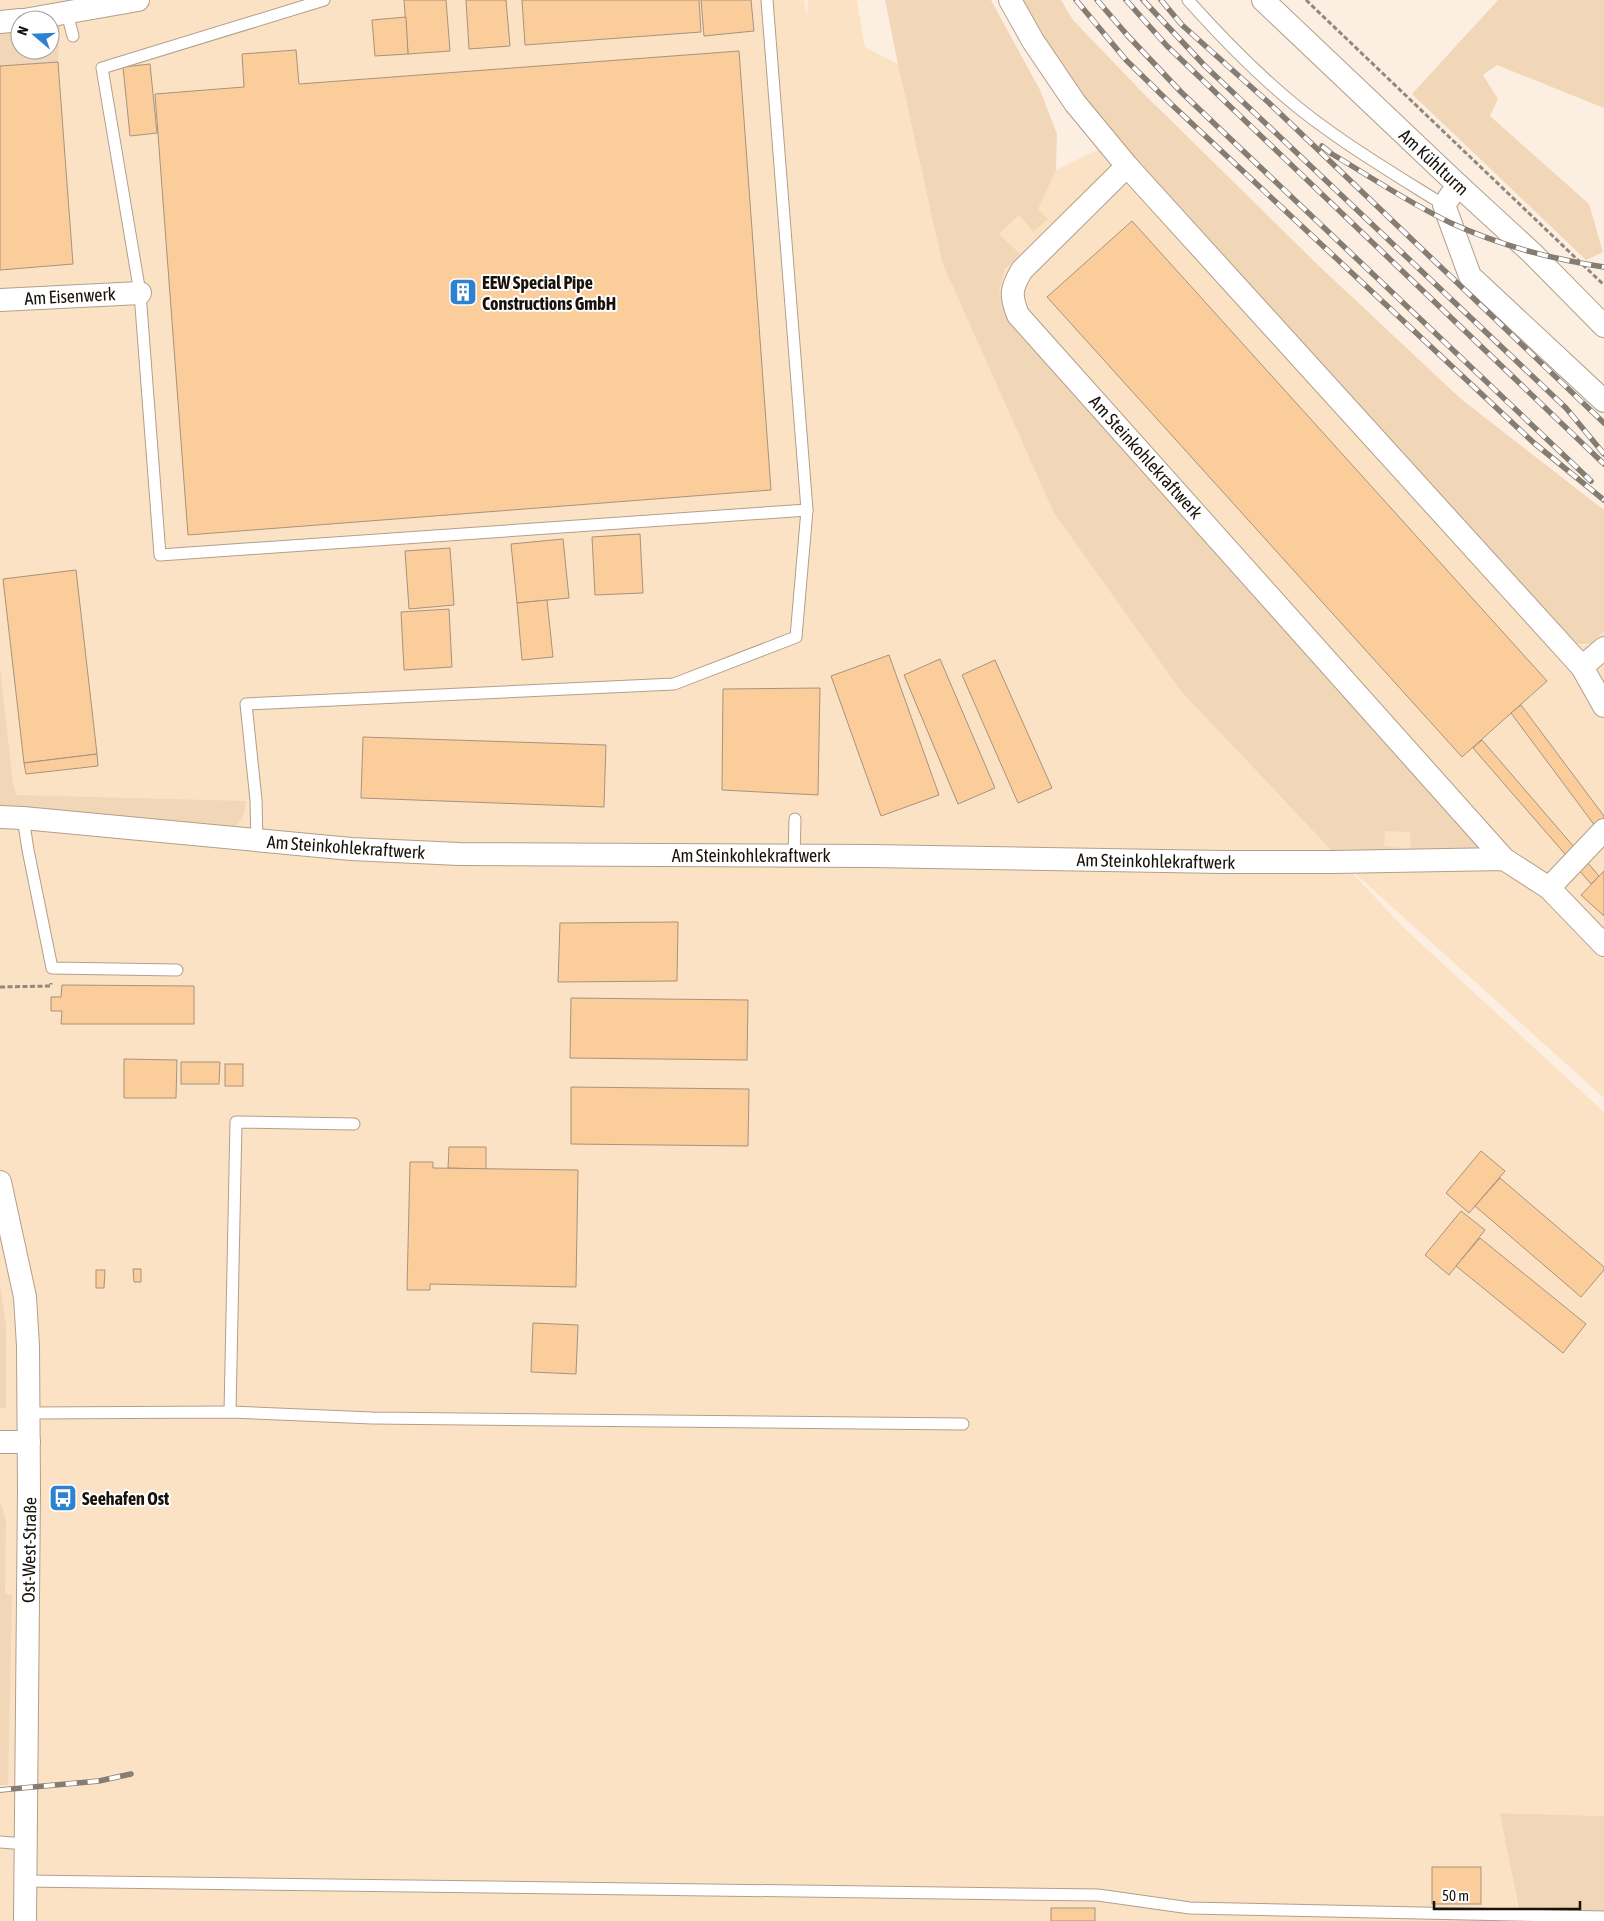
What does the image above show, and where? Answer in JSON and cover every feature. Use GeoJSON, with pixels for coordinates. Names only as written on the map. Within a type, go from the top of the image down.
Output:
{"type":"FeatureCollection","features":[{"type":"Feature","properties":{"kind":"street"},"geometry":{"type":"LineString","coordinates":[[60,14],[138,0]]}},
{"type":"Feature","properties":{"kind":"street"},"geometry":{"type":"LineString","coordinates":[[1010,0],[1033,41],[1075,103],[1127,166],[1582,667],[1604,706]]}},
{"type":"Feature","properties":{"kind":"street","name":"Am Kühlturm"},"geometry":{"type":"LineString","coordinates":[[1263,0],[1458,185],[1532,252],[1604,326]]}},
{"type":"Feature","properties":{"kind":"street","name":"Am Steinkohlekraftwerk"},"geometry":{"type":"LineString","coordinates":[[1127,166],[1022,270],[1014,284],[1012,299],[1018,314],[1504,859],[1549,888],[1604,945]]}},
{"type":"Feature","properties":{"kind":"street"},"geometry":{"type":"LineString","coordinates":[[1458,185],[1444,205],[1470,276],[1604,401]]}},
{"type":"Feature","properties":{"kind":"street","name":"Am Eisenwerk"},"geometry":{"type":"LineString","coordinates":[[0,300],[140,293]]}},
{"type":"Feature","properties":{"kind":"street"},"geometry":{"type":"LineString","coordinates":[[1582,667],[1604,648]]}},
{"type":"Feature","properties":{"kind":"street","name":"Am Steinkohlekraftwerk"},"geometry":{"type":"LineString","coordinates":[[0,817],[351,849],[459,854],[1260,862],[1504,859]]}},
{"type":"Feature","properties":{"kind":"street"},"geometry":{"type":"LineString","coordinates":[[1549,888],[1604,830]]}},
{"type":"Feature","properties":{"kind":"street","name":"Ost-West-Straße"},"geometry":{"type":"LineString","coordinates":[[0,1182],[25,1297],[28,1346],[30,1413],[25,1921]]}},
{"type":"Feature","properties":{"kind":"street"},"geometry":{"type":"LineString","coordinates":[[0,1442],[29,1442]]}},
{"type":"Feature","properties":{"kind":"lane"},"geometry":{"type":"LineString","coordinates":[[324,0],[102,68],[140,293],[160,555],[806,510]]}},
{"type":"Feature","properties":{"kind":"lane"},"geometry":{"type":"LineString","coordinates":[[257,841],[256,800],[246,704],[674,684],[796,637],[806,510],[767,0]]}},
{"type":"Feature","properties":{"kind":"lane"},"geometry":{"type":"LineString","coordinates":[[1188,0],[1222,38],[1324,128],[1382,168],[1444,205]]}},
{"type":"Feature","properties":{"kind":"lane"},"geometry":{"type":"LineString","coordinates":[[67,13],[73,36]]}},
{"type":"Feature","properties":{"kind":"lane"},"geometry":{"type":"LineString","coordinates":[[23,818],[52,968],[178,970]]}},
{"type":"Feature","properties":{"kind":"lane"},"geometry":{"type":"LineString","coordinates":[[794,856],[795,819]]}},
{"type":"Feature","properties":{"kind":"lane"},"geometry":{"type":"LineString","coordinates":[[230,1412],[236,1122],[354,1124]]}},
{"type":"Feature","properties":{"kind":"lane"},"geometry":{"type":"LineString","coordinates":[[30,1413],[230,1412],[372,1418],[963,1424]]}},
{"type":"Feature","properties":{"kind":"lane"},"geometry":{"type":"LineString","coordinates":[[0,1842],[26,1844]]}},
{"type":"Feature","properties":{"kind":"lane"},"geometry":{"type":"LineString","coordinates":[[25,1881],[1098,1895],[1190,1908],[1604,1917]]}},
{"type":"Feature","properties":{"kind":"path"},"geometry":{"type":"LineString","coordinates":[[1306,0],[1604,285]]}},
{"type":"Feature","properties":{"kind":"path"},"geometry":{"type":"LineString","coordinates":[[0,987],[51,986],[52,968]]}},
{"type":"Feature","properties":{"kind":"shaded area"},"geometry":{"type":"Polygon","coordinates":[[[0,0],[804,0],[807,19],[808,0],[857,0],[865,47],[898,64],[942,262],[1056,170],[1118,140],[1576,644],[1589,645],[1604,631],[1604,1098],[1341,861],[1405,929],[1604,1112],[1604,1816],[1501,1813],[1520,1921],[0,1921],[0,0]]]}},
{"type":"Feature","properties":{"kind":"shaded area"},"geometry":{"type":"Polygon","coordinates":[[[885,0],[991,0],[1040,90],[1057,134],[1056,170],[1038,209],[1048,219],[1033,232],[1019,215],[999,234],[1020,254],[1005,269],[999,291],[1007,316],[1482,840],[1479,851],[1406,856],[1406,849],[1411,847],[1410,832],[1385,831],[1384,846],[1401,848],[1401,854],[1335,854],[1181,691],[1054,513],[942,262],[885,0]]]}},
{"type":"Feature","properties":{"kind":"shaded area"},"geometry":{"type":"Polygon","coordinates":[[[1016,0],[1061,0],[1073,20],[1143,93],[1319,266],[1461,399],[1604,510],[1604,631],[1590,644],[1576,644],[1096,116],[1016,0]]]}},
{"type":"Feature","properties":{"kind":"shaded area"},"geometry":{"type":"Polygon","coordinates":[[[1498,0],[1604,0],[1604,108],[1497,65],[1483,75],[1498,99],[1490,116],[1589,204],[1603,252],[1586,260],[1412,94],[1498,0]]]}},
{"type":"Feature","properties":{"kind":"shaded area"},"geometry":{"type":"Polygon","coordinates":[[[10,33],[10,60],[58,60],[58,62],[0,66],[0,34],[10,33]]]}},
{"type":"Feature","properties":{"kind":"shaded area"},"geometry":{"type":"Polygon","coordinates":[[[0,668],[13,784],[16,795],[246,801],[244,813],[240,821],[234,827],[224,832],[0,807],[0,668]]]}},
{"type":"Feature","properties":{"kind":"shaded area"},"geometry":{"type":"Polygon","coordinates":[[[0,1286],[6,1325],[6,1408],[0,1408],[0,1286]]]}},
{"type":"Feature","properties":{"kind":"shaded area"},"geometry":{"type":"Polygon","coordinates":[[[0,1501],[6,1520],[5,1594],[12,1595],[8,1785],[0,1785],[0,1501]]]}},
{"type":"Feature","properties":{"kind":"shaded area"},"geometry":{"type":"Polygon","coordinates":[[[1500,1813],[1604,1816],[1604,1917],[1520,1916],[1500,1813]]]}},
{"type":"Feature","properties":{"kind":"building"},"geometry":{"type":"Polygon","coordinates":[[[404,0],[446,0],[450,51],[408,54],[404,0]]]}},
{"type":"Feature","properties":{"kind":"building"},"geometry":{"type":"Polygon","coordinates":[[[466,0],[506,0],[510,46],[469,49],[466,0]]]}},
{"type":"Feature","properties":{"kind":"building"},"geometry":{"type":"Polygon","coordinates":[[[522,0],[699,0],[701,32],[525,45],[522,0]]]}},
{"type":"Feature","properties":{"kind":"building"},"geometry":{"type":"Polygon","coordinates":[[[701,0],[751,0],[754,31],[704,36],[701,0]]]}},
{"type":"Feature","properties":{"kind":"building"},"geometry":{"type":"Polygon","coordinates":[[[406,17],[408,54],[375,56],[372,20],[406,17]]]}},
{"type":"Feature","properties":{"kind":"building","name":"EEW Special Pipe Constructions GmbH"},"geometry":{"type":"Polygon","coordinates":[[[296,50],[299,84],[739,51],[771,490],[188,535],[155,94],[244,87],[242,54],[296,50]]]}},
{"type":"Feature","properties":{"kind":"building"},"geometry":{"type":"Polygon","coordinates":[[[58,62],[73,264],[0,270],[0,66],[58,62]]]}},
{"type":"Feature","properties":{"kind":"building"},"geometry":{"type":"Polygon","coordinates":[[[150,64],[157,133],[130,136],[123,67],[150,64]]]}},
{"type":"Feature","properties":{"kind":"building"},"geometry":{"type":"Polygon","coordinates":[[[1132,221],[1547,681],[1462,757],[1047,297],[1132,221]]]}},
{"type":"Feature","properties":{"kind":"building"},"geometry":{"type":"Polygon","coordinates":[[[640,534],[643,593],[595,595],[592,537],[640,534]]]}},
{"type":"Feature","properties":{"kind":"building"},"geometry":{"type":"Polygon","coordinates":[[[563,539],[569,598],[517,603],[511,544],[563,539]]]}},
{"type":"Feature","properties":{"kind":"building"},"geometry":{"type":"Polygon","coordinates":[[[450,548],[454,605],[409,609],[405,551],[450,548]]]}},
{"type":"Feature","properties":{"kind":"building"},"geometry":{"type":"Polygon","coordinates":[[[76,570],[97,754],[24,763],[3,579],[76,570]]]}},
{"type":"Feature","properties":{"kind":"building"},"geometry":{"type":"Polygon","coordinates":[[[547,600],[553,657],[522,660],[517,603],[547,600]]]}},
{"type":"Feature","properties":{"kind":"building"},"geometry":{"type":"Polygon","coordinates":[[[449,609],[452,667],[404,670],[401,612],[449,609]]]}},
{"type":"Feature","properties":{"kind":"building"},"geometry":{"type":"Polygon","coordinates":[[[889,655],[939,795],[881,816],[831,676],[889,655]]]}},
{"type":"Feature","properties":{"kind":"building"},"geometry":{"type":"Polygon","coordinates":[[[940,659],[995,788],[958,804],[904,675],[940,659]]]}},
{"type":"Feature","properties":{"kind":"building"},"geometry":{"type":"Polygon","coordinates":[[[995,660],[1052,788],[1018,803],[962,675],[995,660]]]}},
{"type":"Feature","properties":{"kind":"building"},"geometry":{"type":"Polygon","coordinates":[[[820,688],[818,795],[722,790],[723,689],[820,688]]]}},
{"type":"Feature","properties":{"kind":"building"},"geometry":{"type":"Polygon","coordinates":[[[1521,705],[1604,816],[1604,838],[1511,713],[1521,705]]]}},
{"type":"Feature","properties":{"kind":"building"},"geometry":{"type":"Polygon","coordinates":[[[363,737],[606,745],[604,807],[361,798],[363,737]]]}},
{"type":"Feature","properties":{"kind":"building"},"geometry":{"type":"Polygon","coordinates":[[[1482,740],[1599,876],[1591,884],[1473,748],[1482,740]]]}},
{"type":"Feature","properties":{"kind":"building"},"geometry":{"type":"Polygon","coordinates":[[[97,754],[98,766],[26,774],[24,763],[97,754]]]}},
{"type":"Feature","properties":{"kind":"building"},"geometry":{"type":"Polygon","coordinates":[[[1604,871],[1604,916],[1581,895],[1604,871]]]}},
{"type":"Feature","properties":{"kind":"building"},"geometry":{"type":"Polygon","coordinates":[[[678,922],[677,981],[558,982],[560,923],[678,922]]]}},
{"type":"Feature","properties":{"kind":"building"},"geometry":{"type":"Polygon","coordinates":[[[62,985],[194,986],[194,1024],[61,1024],[62,1011],[51,1011],[51,997],[61,997],[62,985]]]}},
{"type":"Feature","properties":{"kind":"building"},"geometry":{"type":"Polygon","coordinates":[[[571,998],[748,1000],[747,1060],[570,1058],[571,998]]]}},
{"type":"Feature","properties":{"kind":"building"},"geometry":{"type":"Polygon","coordinates":[[[124,1059],[177,1060],[176,1098],[124,1098],[124,1059]]]}},
{"type":"Feature","properties":{"kind":"building"},"geometry":{"type":"Polygon","coordinates":[[[181,1062],[220,1062],[219,1084],[181,1084],[181,1062]]]}},
{"type":"Feature","properties":{"kind":"building"},"geometry":{"type":"Polygon","coordinates":[[[225,1064],[243,1064],[243,1086],[225,1086],[225,1064]]]}},
{"type":"Feature","properties":{"kind":"building"},"geometry":{"type":"Polygon","coordinates":[[[571,1087],[749,1089],[748,1146],[571,1144],[571,1087]]]}},
{"type":"Feature","properties":{"kind":"building"},"geometry":{"type":"Polygon","coordinates":[[[449,1147],[486,1147],[486,1169],[448,1168],[449,1147]]]}},
{"type":"Feature","properties":{"kind":"building"},"geometry":{"type":"Polygon","coordinates":[[[1481,1151],[1505,1171],[1469,1213],[1446,1193],[1481,1151]]]}},
{"type":"Feature","properties":{"kind":"building"},"geometry":{"type":"Polygon","coordinates":[[[410,1162],[433,1162],[433,1168],[578,1170],[576,1287],[430,1284],[430,1290],[407,1290],[410,1162]]]}},
{"type":"Feature","properties":{"kind":"building"},"geometry":{"type":"Polygon","coordinates":[[[1500,1178],[1604,1267],[1604,1270],[1581,1297],[1475,1206],[1500,1178]]]}},
{"type":"Feature","properties":{"kind":"building"},"geometry":{"type":"Polygon","coordinates":[[[1461,1211],[1485,1230],[1449,1275],[1425,1255],[1461,1211]]]}},
{"type":"Feature","properties":{"kind":"building"},"geometry":{"type":"Polygon","coordinates":[[[1480,1238],[1586,1324],[1563,1353],[1456,1266],[1480,1238]]]}},
{"type":"Feature","properties":{"kind":"building"},"geometry":{"type":"Polygon","coordinates":[[[133,1269],[141,1269],[141,1282],[134,1282],[133,1269]]]}},
{"type":"Feature","properties":{"kind":"building"},"geometry":{"type":"Polygon","coordinates":[[[96,1270],[105,1270],[104,1288],[96,1288],[96,1270]]]}},
{"type":"Feature","properties":{"kind":"building"},"geometry":{"type":"Polygon","coordinates":[[[533,1323],[578,1325],[576,1374],[531,1372],[533,1323]]]}},
{"type":"Feature","properties":{"kind":"building"},"geometry":{"type":"Polygon","coordinates":[[[1432,1867],[1481,1867],[1481,1904],[1432,1904],[1432,1867]]]}},
{"type":"Feature","properties":{"kind":"building"},"geometry":{"type":"Polygon","coordinates":[[[1051,1908],[1095,1908],[1095,1921],[1051,1921],[1051,1908]]]}},
{"type":"Feature","properties":{"kind":"railway"},"geometry":{"type":"LineString","coordinates":[[1076,0],[1126,60],[1171,104],[1534,443],[1604,500]]}},
{"type":"Feature","properties":{"kind":"railway"},"geometry":{"type":"LineString","coordinates":[[1097,0],[1181,92],[1591,481]]}},
{"type":"Feature","properties":{"kind":"railway"},"geometry":{"type":"LineString","coordinates":[[1126,0],[1167,46],[1604,464]]}},
{"type":"Feature","properties":{"kind":"railway"},"geometry":{"type":"LineString","coordinates":[[1143,0],[1205,66],[1566,408],[1604,454]]}},
{"type":"Feature","properties":{"kind":"railway"},"geometry":{"type":"LineString","coordinates":[[1161,0],[1182,25],[1268,102],[1604,423]]}},
{"type":"Feature","properties":{"kind":"railway"},"geometry":{"type":"LineString","coordinates":[[1322,146],[1405,198],[1469,231],[1526,250],[1564,260],[1604,267]]}},
{"type":"Feature","properties":{"kind":"railway"},"geometry":{"type":"LineString","coordinates":[[0,1790],[99,1781],[131,1774]]}},
{"type":"Feature","properties":{"kind":"place","name":"EEW Special Pipe Constructions GmbH"},"geometry":{"type":"Point","coordinates":[463,292]}},
{"type":"Feature","properties":{"kind":"place","name":"Seehafen Ost"},"geometry":{"type":"Point","coordinates":[63,1498]}}]}
